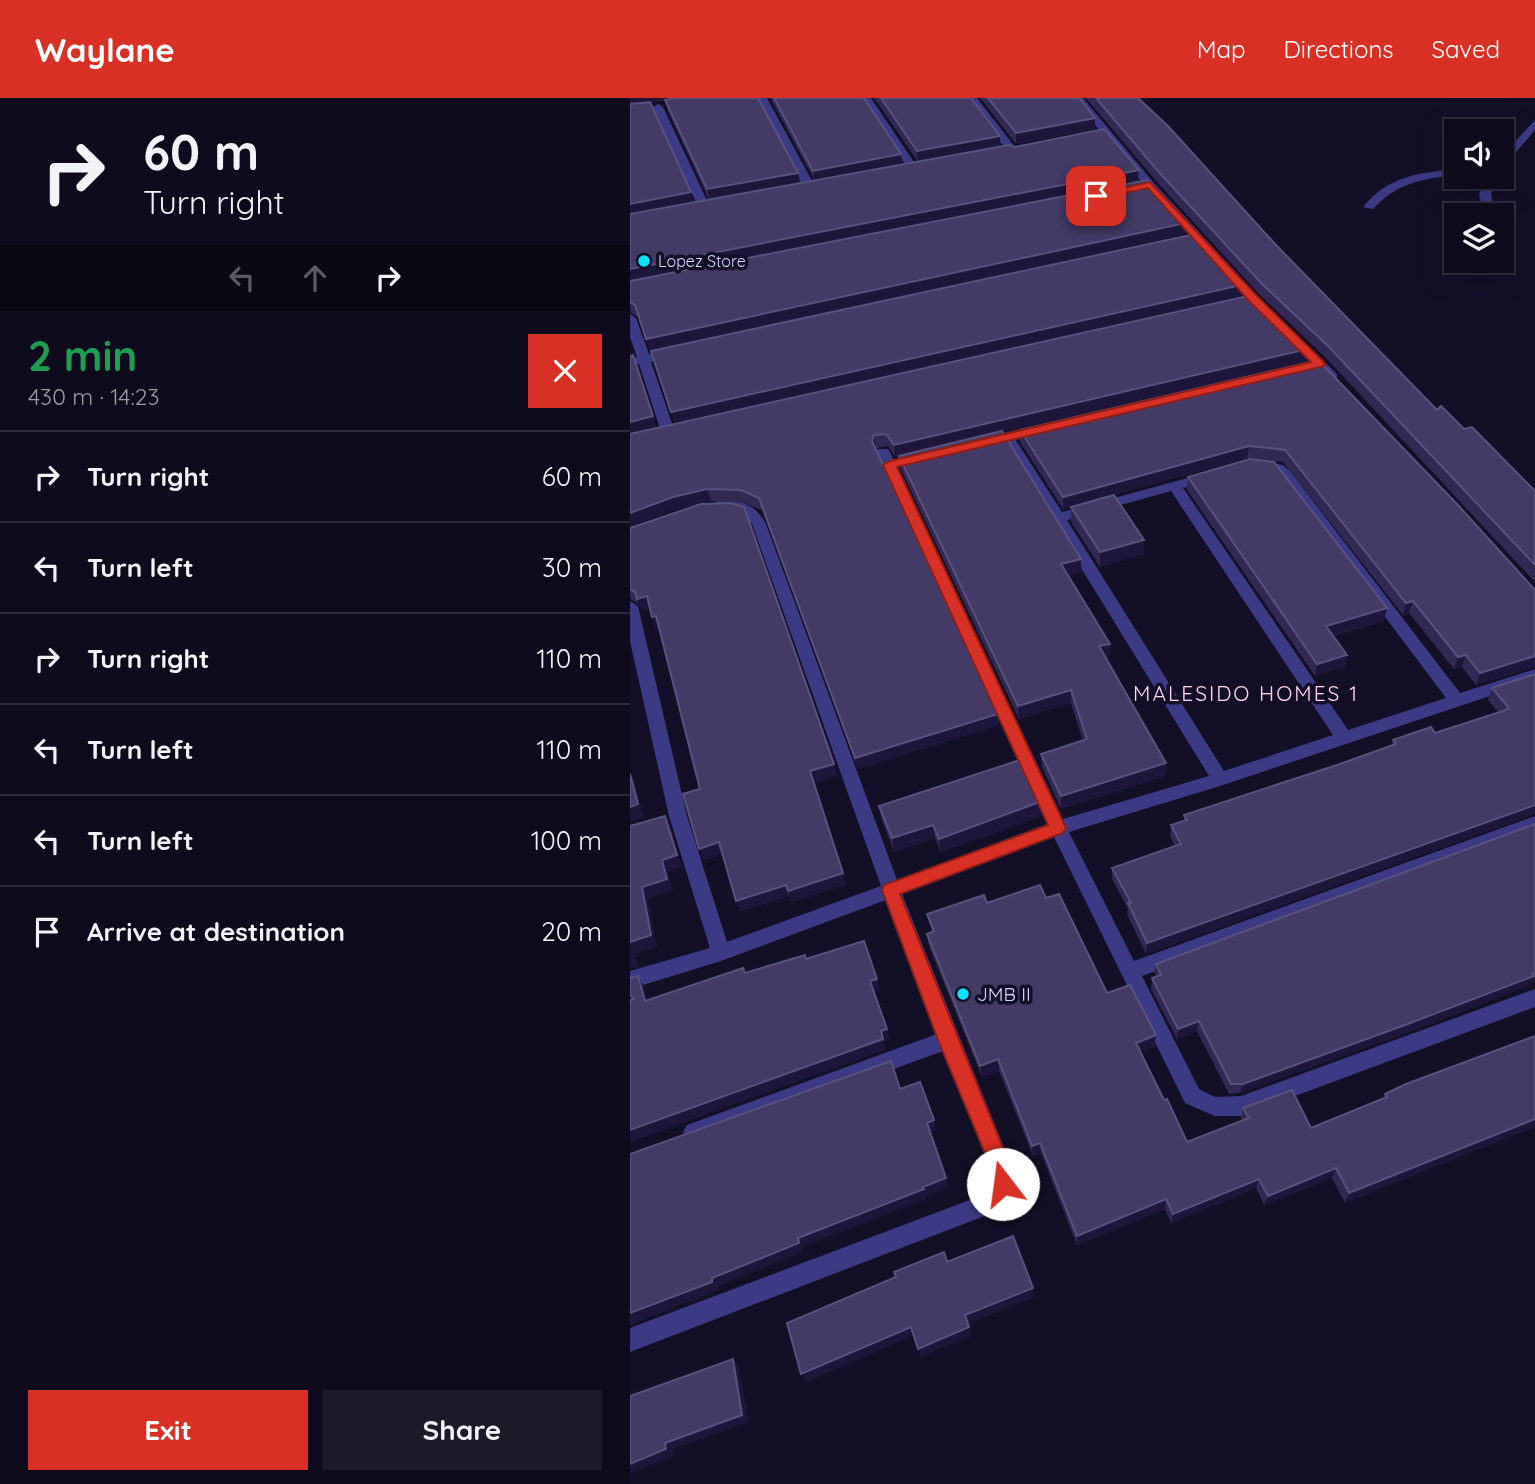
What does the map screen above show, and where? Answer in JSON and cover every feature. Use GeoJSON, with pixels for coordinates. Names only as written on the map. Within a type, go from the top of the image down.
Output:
{"type":"FeatureCollection","features":[{"type":"Feature","properties":{"kind":"street"},"geometry":{"type":"LineString","coordinates":[[762,98],[811,190]]}},
{"type":"Feature","properties":{"kind":"street"},"geometry":{"type":"LineString","coordinates":[[866,98],[915,171]]}},
{"type":"Feature","properties":{"kind":"street"},"geometry":{"type":"LineString","coordinates":[[972,98],[1014,153]]}},
{"type":"Feature","properties":{"kind":"street"},"geometry":{"type":"LineString","coordinates":[[1078,98],[1101,135],[1143,186],[1247,301],[1277,323],[1313,366],[1338,384]]}},
{"type":"Feature","properties":{"kind":"street"},"geometry":{"type":"LineString","coordinates":[[659,107],[705,209]]}},
{"type":"Feature","properties":{"kind":"street"},"geometry":{"type":"LineString","coordinates":[[1514,148],[1535,123]]}},
{"type":"Feature","properties":{"kind":"street"},"geometry":{"type":"LineString","coordinates":[[1002,155],[1027,150]]}},
{"type":"Feature","properties":{"kind":"street"},"geometry":{"type":"LineString","coordinates":[[902,173],[928,169]]}},
{"type":"Feature","properties":{"kind":"street"},"geometry":{"type":"LineString","coordinates":[[1368,207],[1381,192],[1394,183],[1444,174]]}},
{"type":"Feature","properties":{"kind":"street"},"geometry":{"type":"LineString","coordinates":[[797,192],[824,188]]}},
{"type":"Feature","properties":{"kind":"street"},"geometry":{"type":"LineString","coordinates":[[692,211],[718,207]]}},
{"type":"Feature","properties":{"kind":"street"},"geometry":{"type":"LineString","coordinates":[[630,318],[669,432]]}},
{"type":"Feature","properties":{"kind":"street"},"geometry":{"type":"LineString","coordinates":[[630,362],[684,351]]}},
{"type":"Feature","properties":{"kind":"street"},"geometry":{"type":"LineString","coordinates":[[968,446],[1061,424]]}},
{"type":"Feature","properties":{"kind":"street"},"geometry":{"type":"LineString","coordinates":[[1007,436],[1220,779]]}},
{"type":"Feature","properties":{"kind":"street"},"geometry":{"type":"LineString","coordinates":[[892,459],[1058,828],[1192,1096],[1210,1107],[1228,1109],[1535,998]]}},
{"type":"Feature","properties":{"kind":"street"},"geometry":{"type":"LineString","coordinates":[[1248,465],[1271,466],[1285,474],[1457,701]]}},
{"type":"Feature","properties":{"kind":"street"},"geometry":{"type":"LineString","coordinates":[[1057,518],[1224,472]]}},
{"type":"Feature","properties":{"kind":"street"},"geometry":{"type":"LineString","coordinates":[[1175,486],[1343,737]]}},
{"type":"Feature","properties":{"kind":"street"},"geometry":{"type":"LineString","coordinates":[[630,1340],[982,1206],[998,1195],[1003,1184],[1002,1170],[947,1040],[890,890],[755,514],[749,509],[731,505],[707,510]]}},
{"type":"Feature","properties":{"kind":"street"},"geometry":{"type":"LineString","coordinates":[[630,606],[672,818],[721,953]]}},
{"type":"Feature","properties":{"kind":"street"},"geometry":{"type":"LineString","coordinates":[[630,980],[721,953],[1058,828],[1220,779],[1535,675]]}},
{"type":"Feature","properties":{"kind":"street"},"geometry":{"type":"LineString","coordinates":[[1131,971],[1535,823]]}},
{"type":"Feature","properties":{"kind":"street"},"geometry":{"type":"LineString","coordinates":[[681,1136],[947,1040]]}},
{"type":"Feature","properties":{"kind":"building"},"geometry":{"type":"Polygon","coordinates":[[[758,98],[798,173],[707,189],[665,100],[758,98]]]}},
{"type":"Feature","properties":{"kind":"building"},"geometry":{"type":"Polygon","coordinates":[[[774,98],[864,98],[901,154],[813,171],[774,98]]]}},
{"type":"Feature","properties":{"kind":"building"},"geometry":{"type":"Polygon","coordinates":[[[881,98],[971,98],[1000,136],[917,151],[881,98]]]}},
{"type":"Feature","properties":{"kind":"building"},"geometry":{"type":"Polygon","coordinates":[[[988,98],[1079,98],[1095,118],[1016,133],[988,98]]]}},
{"type":"Feature","properties":{"kind":"building"},"geometry":{"type":"Polygon","coordinates":[[[1096,98],[1138,98],[1168,126],[1275,244],[1437,410],[1441,406],[1464,429],[1472,427],[1535,491],[1535,565],[1329,347],[1261,283],[1157,170],[1096,98]]]}},
{"type":"Feature","properties":{"kind":"building"},"geometry":{"type":"Polygon","coordinates":[[[650,102],[691,192],[630,204],[630,104],[650,102]]]}},
{"type":"Feature","properties":{"kind":"building"},"geometry":{"type":"Polygon","coordinates":[[[1104,129],[1139,170],[630,269],[630,214],[1104,129]]]}},
{"type":"Feature","properties":{"kind":"building"},"geometry":{"type":"Polygon","coordinates":[[[1147,180],[1186,223],[646,339],[635,305],[630,302],[630,281],[1147,180]]]}},
{"type":"Feature","properties":{"kind":"building"},"geometry":{"type":"Polygon","coordinates":[[[1195,234],[1242,285],[671,412],[651,351],[1195,234]]]}},
{"type":"Feature","properties":{"kind":"building"},"geometry":{"type":"Polygon","coordinates":[[[1252,295],[1308,349],[894,445],[886,434],[874,435],[872,441],[998,714],[855,758],[759,498],[741,490],[707,489],[673,497],[630,513],[630,434],[1252,295]]]}},
{"type":"Feature","properties":{"kind":"building"},"geometry":{"type":"Polygon","coordinates":[[[633,355],[653,416],[630,422],[630,356],[633,355]]]}},
{"type":"Feature","properties":{"kind":"building"},"geometry":{"type":"Polygon","coordinates":[[[1318,360],[1457,504],[1535,590],[1535,656],[1480,673],[1466,655],[1458,657],[1413,601],[1406,603],[1285,450],[1249,446],[1063,497],[1020,430],[1318,360]]]}},
{"type":"Feature","properties":{"kind":"building"},"geometry":{"type":"Polygon","coordinates":[[[1002,431],[1081,559],[1061,564],[1110,644],[1099,646],[1166,763],[1061,796],[1041,754],[1087,739],[1071,690],[1018,706],[899,456],[1002,431]]]}},
{"type":"Feature","properties":{"kind":"building"},"geometry":{"type":"Polygon","coordinates":[[[1250,459],[1274,462],[1387,608],[1326,626],[1347,655],[1317,664],[1188,477],[1250,459]]]}},
{"type":"Feature","properties":{"kind":"building"},"geometry":{"type":"Polygon","coordinates":[[[1114,495],[1144,540],[1100,552],[1071,507],[1114,495]]]}},
{"type":"Feature","properties":{"kind":"building"},"geometry":{"type":"Polygon","coordinates":[[[731,503],[744,507],[834,764],[810,771],[843,873],[788,891],[786,885],[736,901],[719,842],[699,849],[683,794],[700,789],[656,616],[652,617],[647,596],[637,599],[635,592],[630,589],[630,528],[701,504],[731,503]]]}},
{"type":"Feature","properties":{"kind":"building"},"geometry":{"type":"Polygon","coordinates":[[[1535,674],[1535,805],[1147,943],[1128,903],[1131,903],[1112,868],[1181,844],[1171,825],[1187,820],[1184,815],[1340,764],[1396,744],[1393,740],[1431,727],[1435,733],[1503,711],[1509,708],[1492,688],[1535,674]]]}},
{"type":"Feature","properties":{"kind":"building"},"geometry":{"type":"Polygon","coordinates":[[[1020,760],[1040,802],[939,839],[933,825],[892,838],[879,806],[1020,760]]]}},
{"type":"Feature","properties":{"kind":"building"},"geometry":{"type":"Polygon","coordinates":[[[630,774],[638,804],[630,807],[630,774]]]}},
{"type":"Feature","properties":{"kind":"building"},"geometry":{"type":"Polygon","coordinates":[[[665,816],[677,855],[662,860],[667,879],[642,887],[651,935],[630,942],[630,826],[665,816]]]}},
{"type":"Feature","properties":{"kind":"building"},"geometry":{"type":"Polygon","coordinates":[[[1535,824],[1534,976],[1243,1084],[1231,1084],[1199,1021],[1178,1029],[1152,978],[1161,975],[1156,964],[1535,824]]]}},
{"type":"Feature","properties":{"kind":"building"},"geometry":{"type":"Polygon","coordinates":[[[1040,885],[1046,898],[1059,894],[1107,993],[1130,985],[1156,1035],[1136,1043],[1187,1142],[1249,1118],[1243,1108],[1292,1090],[1311,1128],[1387,1097],[1385,1094],[1406,1084],[1535,1036],[1535,1119],[1349,1193],[1336,1168],[1268,1196],[1259,1179],[1173,1214],[1166,1199],[1077,1236],[1040,1143],[1032,1146],[998,1059],[980,1066],[927,934],[934,931],[927,914],[984,895],[987,903],[1040,885]]]}},
{"type":"Feature","properties":{"kind":"building"},"geometry":{"type":"Polygon","coordinates":[[[864,941],[877,979],[870,981],[887,1029],[881,1031],[883,1039],[630,1130],[630,1000],[634,999],[630,995],[630,978],[638,976],[645,1001],[743,968],[745,973],[805,955],[806,959],[864,941]]]}},
{"type":"Feature","properties":{"kind":"building"},"geometry":{"type":"Polygon","coordinates":[[[891,1061],[900,1089],[920,1082],[934,1120],[927,1123],[946,1178],[798,1238],[799,1243],[712,1278],[712,1282],[630,1313],[630,1154],[891,1061]]]}},
{"type":"Feature","properties":{"kind":"building"},"geometry":{"type":"Polygon","coordinates":[[[1013,1236],[1033,1288],[965,1315],[969,1327],[918,1349],[911,1327],[801,1374],[787,1323],[896,1277],[894,1272],[944,1252],[947,1262],[1013,1236]]]}},
{"type":"Feature","properties":{"kind":"building"},"geometry":{"type":"Polygon","coordinates":[[[733,1359],[742,1415],[665,1443],[666,1449],[630,1464],[630,1396],[733,1359]]]}},
{"type":"Feature","properties":{"kind":"place","name":"Lopez Store"},"geometry":{"type":"Point","coordinates":[644,261]}},
{"type":"Feature","properties":{"kind":"place","name":"JMB II"},"geometry":{"type":"Point","coordinates":[963,994]}},
{"type":"Feature","properties":{"kind":"district","name":"MALESIDO HOMES 1"},"geometry":{"type":"Point","coordinates":[1246,693]}},
{"type":"Feature","properties":{"kind":"route"},"geometry":{"type":"LineString","coordinates":[[1003,1184],[1002,1170],[947,1040],[890,890],[1058,828],[890,465],[1320,364],[1254,300],[1150,185],[1096,196]]}}]}
